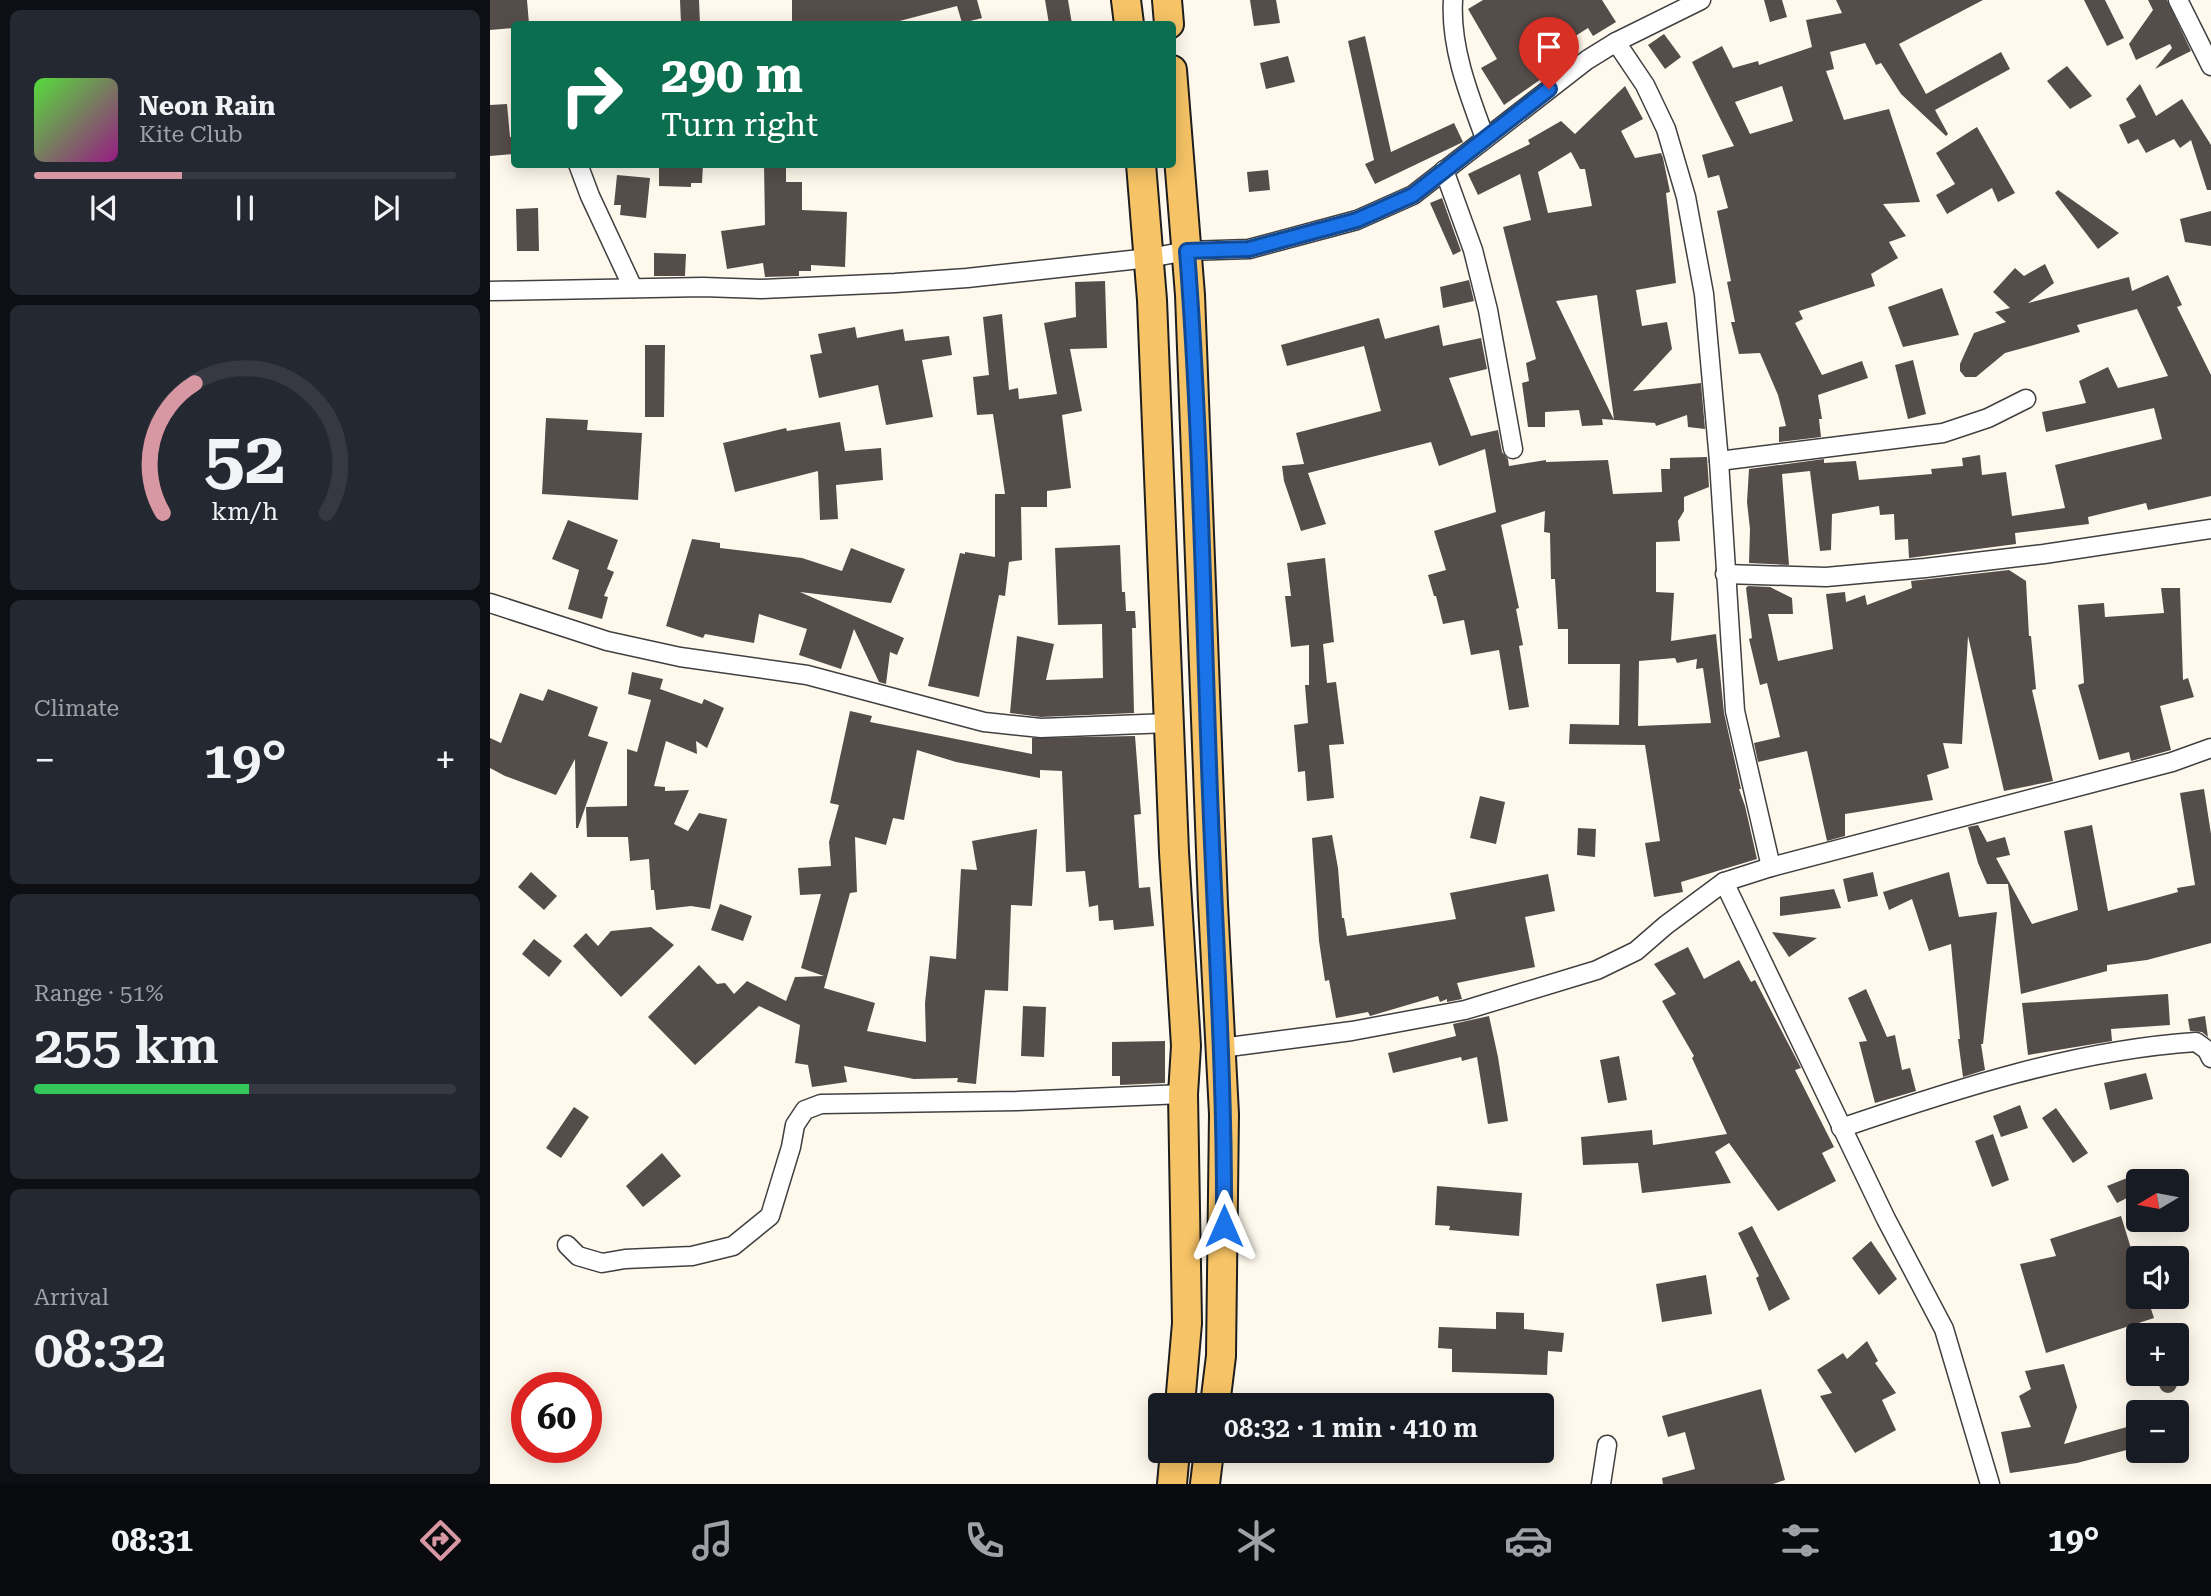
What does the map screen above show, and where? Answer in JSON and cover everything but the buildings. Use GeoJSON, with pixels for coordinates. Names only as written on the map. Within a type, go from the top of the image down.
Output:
{"type":"FeatureCollection","features":[{"type":"Feature","properties":{"kind":"main road"},"geometry":{"type":"LineString","coordinates":[[1126,0],[1129,21]]}},
{"type":"Feature","properties":{"kind":"main road"},"geometry":{"type":"LineString","coordinates":[[1167,0],[1169,21]]}},
{"type":"Feature","properties":{"kind":"main road"},"geometry":{"type":"LineString","coordinates":[[1176,118],[1187,251],[1224,1114],[1221,1356],[1216,1393]]}},
{"type":"Feature","properties":{"kind":"main road"},"geometry":{"type":"LineString","coordinates":[[1141,168],[1149,258],[1186,1046],[1183,1094],[1187,1323],[1181,1393]]}},
{"type":"Feature","properties":{"kind":"main road"},"geometry":{"type":"LineString","coordinates":[[1172,1484],[1174,1463]]}},
{"type":"Feature","properties":{"kind":"main road"},"geometry":{"type":"LineString","coordinates":[[1205,1484],[1208,1463]]}},
{"type":"Feature","properties":{"kind":"street"},"geometry":{"type":"LineString","coordinates":[[1453,0],[1452,17],[1458,54],[1485,138]]}},
{"type":"Feature","properties":{"kind":"street"},"geometry":{"type":"LineString","coordinates":[[490,291],[633,288],[776,292],[967,278],[1149,258],[1187,251],[1249,249],[1357,220],[1413,195],[1587,60],[1616,42],[1701,0]]}},
{"type":"Feature","properties":{"kind":"street"},"geometry":{"type":"LineString","coordinates":[[2178,0],[2211,66]]}},
{"type":"Feature","properties":{"kind":"street"},"geometry":{"type":"LineString","coordinates":[[1616,42],[1645,85],[1666,129],[1686,197],[1704,294],[1735,711],[1772,867]]}},
{"type":"Feature","properties":{"kind":"street"},"geometry":{"type":"LineString","coordinates":[[580,168],[633,288]]}},
{"type":"Feature","properties":{"kind":"street"},"geometry":{"type":"LineString","coordinates":[[1444,170],[1473,250],[1488,310],[1513,449]]}},
{"type":"Feature","properties":{"kind":"street"},"geometry":{"type":"LineString","coordinates":[[1718,461],[1943,433],[1988,418],[2026,399]]}},
{"type":"Feature","properties":{"kind":"street"},"geometry":{"type":"LineString","coordinates":[[1725,574],[1826,577],[1925,568],[2044,554],[2211,529]]}},
{"type":"Feature","properties":{"kind":"street"},"geometry":{"type":"LineString","coordinates":[[490,603],[607,641],[680,657],[807,675],[984,722],[1041,728],[1169,723]]}},
{"type":"Feature","properties":{"kind":"street"},"geometry":{"type":"LineString","coordinates":[[1221,1048],[1352,1031],[1465,1010],[1564,981],[1597,970],[1636,951],[1724,882],[2172,762],[2211,748]]}},
{"type":"Feature","properties":{"kind":"street"},"geometry":{"type":"LineString","coordinates":[[1724,882],[1886,1219],[1944,1329],[1990,1484]]}},
{"type":"Feature","properties":{"kind":"street"},"geometry":{"type":"LineString","coordinates":[[1842,1128],[1945,1093],[2063,1063],[2142,1048],[2196,1042],[2210,1052]]}},
{"type":"Feature","properties":{"kind":"street"},"geometry":{"type":"LineString","coordinates":[[567,1245],[578,1256],[602,1263],[625,1259],[692,1256],[733,1246],[769,1216],[791,1147],[795,1125],[805,1110],[821,1104],[1017,1101],[1183,1094]]}},
{"type":"Feature","properties":{"kind":"street"},"geometry":{"type":"LineString","coordinates":[[1601,1484],[1607,1445]]}},
{"type":"Feature","properties":{"kind":"route"},"geometry":{"type":"LineString","coordinates":[[1224,1226],[1224,1114],[1187,251],[1249,249],[1357,220],[1413,195],[1549,89]]}}]}
